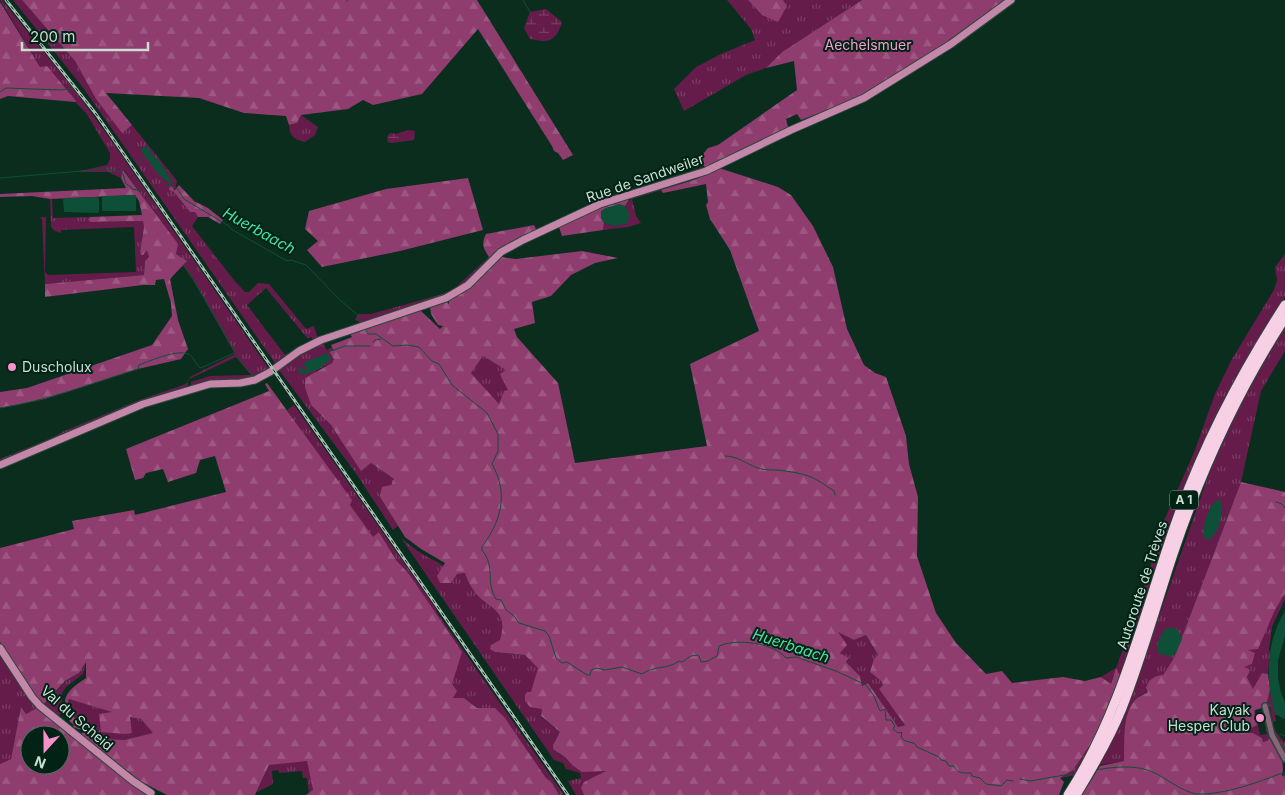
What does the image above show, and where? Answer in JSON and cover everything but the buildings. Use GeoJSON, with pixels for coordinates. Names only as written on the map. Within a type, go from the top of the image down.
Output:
{"type":"FeatureCollection","features":[{"type":"Feature","properties":{"kind":"highway","name":"Autoroute de Trèves"},"geometry":{"type":"LineString","coordinates":[[1076,795],[1106,743],[1180,510],[1198,465],[1236,386],[1262,339],[1285,305]]}},
{"type":"Feature","properties":{"kind":"highway","name":"Autoroute de Trèves"},"geometry":{"type":"LineString","coordinates":[[1068,795],[1118,709],[1147,639],[1173,553],[1205,469],[1242,390],[1285,318]]}},
{"type":"Feature","properties":{"kind":"main road","name":"Rue de Sandweiler"},"geometry":{"type":"LineString","coordinates":[[0,465],[161,398],[210,384],[240,383],[255,380],[313,343],[458,292],[468,285],[502,252],[523,240],[600,204],[706,171],[791,130],[864,98],[951,44],[1011,0]]}},
{"type":"Feature","properties":{"kind":"main road","name":"Val du Scheid"},"geometry":{"type":"LineString","coordinates":[[0,648],[40,706],[133,781],[153,794]]}},
{"type":"Feature","properties":{"kind":"street"},"geometry":{"type":"LineString","coordinates":[[1265,706],[1272,735],[1285,759]]}},
{"type":"Feature","properties":{"kind":"green space"},"geometry":{"type":"Polygon","coordinates":[[[0,0],[2,0],[76,92],[111,140],[269,369],[252,379],[191,385],[191,382],[210,376],[251,375],[236,357],[189,379],[235,354],[193,279],[183,265],[186,261],[176,254],[177,244],[124,170],[121,178],[108,172],[76,172],[107,165],[110,153],[86,113],[40,67],[0,0]]]}},
{"type":"Feature","properties":{"kind":"green space"},"geometry":{"type":"Polygon","coordinates":[[[13,0],[22,0],[75,61],[96,99],[122,132],[132,125],[177,181],[174,192],[190,212],[195,212],[198,217],[192,226],[233,279],[245,292],[249,292],[258,283],[269,284],[306,329],[314,326],[318,339],[314,340],[311,337],[308,339],[266,288],[247,305],[285,355],[300,346],[299,349],[275,363],[81,85],[13,0]]]}},
{"type":"Feature","properties":{"kind":"green space"},"geometry":{"type":"Polygon","coordinates":[[[22,0],[477,0],[573,155],[563,160],[554,151],[478,29],[422,94],[373,105],[363,100],[348,109],[301,115],[297,123],[289,125],[286,116],[244,113],[199,98],[106,93],[132,125],[122,133],[96,99],[75,61],[22,0]]]}},
{"type":"Feature","properties":{"kind":"green space"},"geometry":{"type":"Polygon","coordinates":[[[727,0],[748,0],[762,15],[787,6],[783,0],[862,0],[782,52],[766,68],[746,75],[684,111],[674,89],[696,67],[755,40],[751,29],[727,0]]]}},
{"type":"Feature","properties":{"kind":"green space"},"geometry":{"type":"Polygon","coordinates":[[[748,0],[783,0],[787,6],[778,22],[762,15],[748,0]]]}},
{"type":"Feature","properties":{"kind":"green space","name":"Aechelsmuer"},"geometry":{"type":"Polygon","coordinates":[[[862,0],[1005,0],[949,42],[863,96],[801,120],[797,114],[786,119],[788,127],[706,169],[699,159],[708,148],[718,145],[797,90],[794,61],[766,68],[782,52],[862,0]]]}},
{"type":"Feature","properties":{"kind":"green space"},"geometry":{"type":"Polygon","coordinates":[[[0,2],[40,67],[47,66],[75,102],[8,96],[0,99],[0,2]]]}},
{"type":"Feature","properties":{"kind":"green space"},"geometry":{"type":"Polygon","coordinates":[[[546,9],[562,22],[560,29],[550,40],[530,39],[524,28],[530,12],[546,9]]]}},
{"type":"Feature","properties":{"kind":"green space"},"geometry":{"type":"Polygon","coordinates":[[[301,115],[318,127],[315,135],[305,142],[293,137],[290,132],[289,125],[297,123],[301,115]]]}},
{"type":"Feature","properties":{"kind":"green space"},"geometry":{"type":"Polygon","coordinates":[[[408,130],[415,131],[414,140],[388,142],[387,137],[390,133],[396,134],[408,130]]]}},
{"type":"Feature","properties":{"kind":"green space"},"geometry":{"type":"Polygon","coordinates":[[[719,168],[778,187],[791,195],[813,226],[833,267],[847,329],[864,365],[875,373],[886,377],[906,436],[909,464],[918,497],[917,556],[936,613],[956,643],[986,674],[1002,671],[1012,683],[1063,677],[1085,681],[1101,677],[1111,684],[1116,668],[1121,678],[1094,739],[1073,770],[1060,778],[1064,782],[1059,795],[584,795],[581,788],[584,782],[606,771],[582,772],[553,749],[553,745],[560,732],[541,716],[542,709],[530,707],[525,701],[527,692],[531,692],[538,668],[525,655],[495,652],[490,649],[491,645],[500,640],[502,621],[499,614],[477,595],[465,573],[457,574],[451,583],[440,583],[437,576],[445,563],[405,537],[380,497],[382,487],[391,485],[394,479],[371,463],[361,471],[331,425],[311,405],[305,388],[305,378],[332,363],[334,359],[329,351],[334,351],[331,345],[352,337],[350,334],[414,311],[421,311],[440,329],[443,326],[438,325],[431,314],[430,307],[446,301],[449,304],[449,300],[501,257],[516,259],[582,251],[618,258],[595,263],[571,275],[551,296],[532,302],[535,323],[514,329],[517,337],[558,383],[575,463],[707,446],[690,364],[759,331],[730,250],[710,219],[706,205],[708,202],[706,184],[663,193],[661,190],[694,180],[719,168]],[[483,356],[471,373],[499,404],[504,391],[508,390],[500,374],[506,370],[483,356]],[[838,632],[847,645],[840,653],[849,658],[846,662],[860,676],[862,686],[868,683],[898,727],[905,725],[879,689],[883,685],[881,681],[870,672],[874,659],[878,655],[866,635],[854,640],[838,632]]]}},
{"type":"Feature","properties":{"kind":"green space"},"geometry":{"type":"Polygon","coordinates":[[[123,170],[178,244],[176,254],[187,261],[170,279],[178,320],[188,349],[181,359],[138,369],[45,399],[0,408],[0,392],[27,388],[152,345],[172,316],[171,303],[164,279],[156,280],[155,285],[45,297],[45,284],[144,275],[145,261],[149,257],[147,250],[143,255],[140,252],[144,227],[143,221],[91,222],[88,220],[90,217],[142,215],[139,201],[135,195],[50,199],[32,196],[0,197],[0,194],[126,188],[121,178],[123,170]]]}},
{"type":"Feature","properties":{"kind":"green space"},"geometry":{"type":"Polygon","coordinates":[[[468,178],[483,230],[400,251],[322,267],[307,250],[318,241],[305,229],[309,211],[386,189],[468,178]]]}},
{"type":"Feature","properties":{"kind":"green space"},"geometry":{"type":"Polygon","coordinates":[[[694,180],[632,199],[636,216],[641,223],[628,227],[603,230],[604,223],[614,226],[627,209],[625,206],[633,197],[694,180]]]}},
{"type":"Feature","properties":{"kind":"green space"},"geometry":{"type":"Polygon","coordinates":[[[179,185],[194,201],[208,208],[223,220],[220,224],[208,217],[198,217],[195,212],[190,212],[174,192],[169,190],[170,186],[173,187],[174,191],[179,185]]]}},
{"type":"Feature","properties":{"kind":"green space"},"geometry":{"type":"Polygon","coordinates":[[[625,198],[629,200],[625,206],[619,205],[606,208],[601,217],[604,223],[603,230],[562,236],[559,227],[601,206],[625,198]]]}},
{"type":"Feature","properties":{"kind":"green space"},"geometry":{"type":"Polygon","coordinates":[[[50,199],[52,199],[53,218],[90,217],[88,220],[110,222],[143,221],[144,227],[140,252],[141,255],[148,249],[149,257],[145,261],[144,275],[45,284],[42,219],[40,217],[46,217],[45,272],[48,275],[136,272],[134,227],[61,230],[61,233],[55,231],[51,227],[50,199]]]}},
{"type":"Feature","properties":{"kind":"green space"},"geometry":{"type":"Polygon","coordinates":[[[534,225],[537,231],[492,256],[489,257],[485,251],[483,246],[486,234],[534,225]]]}},
{"type":"Feature","properties":{"kind":"green space"},"geometry":{"type":"Polygon","coordinates":[[[1285,254],[1285,297],[1249,354],[1207,434],[1175,508],[1121,678],[1113,675],[1111,684],[1101,677],[1116,668],[1135,617],[1164,521],[1195,450],[1215,394],[1232,359],[1274,290],[1277,280],[1275,267],[1285,254]]]}},
{"type":"Feature","properties":{"kind":"green space"},"geometry":{"type":"Polygon","coordinates":[[[492,256],[467,282],[444,297],[362,323],[355,320],[358,314],[371,314],[443,294],[455,288],[492,256]]]}},
{"type":"Feature","properties":{"kind":"green space"},"geometry":{"type":"Polygon","coordinates":[[[1285,327],[1285,351],[1261,391],[1241,482],[1174,658],[1163,675],[1147,693],[1140,695],[1131,706],[1125,725],[1124,761],[1100,765],[1096,772],[1060,778],[1073,770],[1109,708],[1126,710],[1210,471],[1244,398],[1285,327]]]}},
{"type":"Feature","properties":{"kind":"green space"},"geometry":{"type":"Polygon","coordinates":[[[322,342],[327,350],[332,347],[334,351],[330,351],[334,359],[332,363],[317,370],[305,388],[311,405],[331,425],[361,470],[371,463],[395,480],[380,497],[398,526],[393,530],[355,472],[279,370],[307,349],[322,342]]]}},
{"type":"Feature","properties":{"kind":"green space"},"geometry":{"type":"Polygon","coordinates":[[[483,356],[507,370],[509,391],[504,391],[499,405],[471,373],[483,356]]]}},
{"type":"Feature","properties":{"kind":"green space"},"geometry":{"type":"Polygon","coordinates":[[[187,382],[188,387],[186,389],[0,463],[0,459],[62,432],[187,382]]]}},
{"type":"Feature","properties":{"kind":"green space"},"geometry":{"type":"Polygon","coordinates":[[[267,383],[352,500],[350,505],[373,537],[379,532],[396,560],[409,574],[462,652],[452,684],[457,691],[453,698],[464,698],[477,708],[495,708],[505,718],[559,795],[306,795],[313,790],[307,761],[269,765],[255,795],[167,795],[140,781],[81,734],[84,731],[73,727],[74,725],[68,720],[65,700],[69,692],[86,678],[86,662],[79,673],[65,681],[44,704],[32,694],[0,642],[0,548],[74,529],[72,521],[134,510],[135,515],[226,492],[215,456],[200,460],[196,473],[168,482],[163,469],[146,473],[143,478],[135,480],[126,449],[269,391],[265,384],[267,383]],[[69,699],[68,702],[72,716],[84,724],[92,734],[108,739],[124,740],[153,733],[141,719],[130,717],[132,733],[101,732],[99,714],[112,712],[69,699]]]}},
{"type":"Feature","properties":{"kind":"green space"},"geometry":{"type":"Polygon","coordinates":[[[294,405],[564,795],[559,795],[505,718],[477,708],[464,698],[452,698],[452,684],[409,574],[396,560],[379,532],[373,538],[350,505],[351,500],[287,410],[294,405]]]}},
{"type":"Feature","properties":{"kind":"green space"},"geometry":{"type":"Polygon","coordinates":[[[1241,482],[1285,492],[1285,593],[1274,612],[1258,649],[1248,650],[1255,653],[1252,664],[1244,667],[1250,670],[1247,677],[1253,689],[1262,673],[1268,674],[1270,689],[1267,702],[1264,702],[1262,708],[1254,712],[1257,725],[1242,732],[1253,733],[1262,738],[1263,742],[1267,741],[1272,735],[1282,760],[1282,776],[1285,775],[1285,795],[1082,795],[1100,766],[1124,761],[1128,712],[1138,697],[1147,693],[1146,688],[1150,680],[1163,675],[1174,658],[1241,482]]]}},
{"type":"Feature","properties":{"kind":"green space"},"geometry":{"type":"Polygon","coordinates":[[[401,538],[414,549],[457,574],[466,573],[469,583],[477,595],[495,609],[502,621],[500,641],[491,645],[495,652],[525,655],[539,668],[531,693],[542,709],[541,717],[560,732],[553,745],[559,754],[572,765],[607,771],[581,788],[584,795],[576,795],[568,781],[581,778],[580,773],[566,769],[563,763],[554,760],[401,538]]]}},
{"type":"Feature","properties":{"kind":"green space"},"geometry":{"type":"Polygon","coordinates":[[[1285,593],[1285,599],[1272,627],[1268,674],[1262,673],[1253,690],[1243,667],[1246,650],[1274,612],[1285,593]]]}},
{"type":"Feature","properties":{"kind":"green space"},"geometry":{"type":"Polygon","coordinates":[[[837,631],[854,640],[866,635],[878,656],[870,672],[881,681],[883,685],[879,689],[906,724],[898,727],[868,683],[862,686],[860,676],[846,662],[849,659],[840,653],[837,631]]]}},
{"type":"Feature","properties":{"kind":"green space"},"geometry":{"type":"Polygon","coordinates":[[[0,654],[37,708],[26,714],[21,708],[11,759],[0,764],[0,654]]]}},
{"type":"Feature","properties":{"kind":"green space"},"geometry":{"type":"Polygon","coordinates":[[[86,662],[83,674],[66,687],[62,693],[62,713],[56,717],[32,694],[44,704],[66,681],[79,673],[86,662]]]}},
{"type":"Feature","properties":{"kind":"green space"},"geometry":{"type":"Polygon","coordinates":[[[1270,689],[1277,715],[1275,715],[1276,721],[1273,722],[1270,706],[1265,706],[1268,722],[1284,742],[1285,740],[1285,750],[1283,751],[1271,735],[1267,741],[1263,742],[1262,738],[1253,733],[1241,732],[1255,710],[1260,735],[1267,734],[1262,708],[1264,702],[1267,701],[1270,689]]]}},
{"type":"Feature","properties":{"kind":"green space"},"geometry":{"type":"Polygon","coordinates":[[[69,699],[114,712],[132,732],[129,717],[141,719],[154,733],[124,740],[108,739],[92,734],[84,724],[72,716],[68,702],[69,699]]]}},
{"type":"Feature","properties":{"kind":"green space"},"geometry":{"type":"Polygon","coordinates":[[[21,707],[26,714],[37,708],[58,725],[20,725],[20,775],[70,775],[70,734],[147,795],[0,795],[0,764],[11,759],[21,707]]]}},
{"type":"Feature","properties":{"kind":"green space"},"geometry":{"type":"Polygon","coordinates":[[[308,760],[313,790],[309,793],[307,778],[303,778],[302,771],[279,773],[278,770],[272,771],[273,784],[257,792],[269,765],[308,760]]]}},
{"type":"Feature","properties":{"kind":"shaded area"},"geometry":{"type":"Polygon","coordinates":[[[142,147],[149,147],[151,153],[159,161],[173,183],[171,184],[166,181],[158,174],[142,152],[142,147]]]}},
{"type":"Feature","properties":{"kind":"shaded area"},"geometry":{"type":"Polygon","coordinates":[[[135,195],[136,211],[102,211],[103,196],[135,195]]]}},
{"type":"Feature","properties":{"kind":"shaded area"},"geometry":{"type":"Polygon","coordinates":[[[65,198],[99,198],[98,213],[64,212],[63,199],[65,198]]]}},
{"type":"Feature","properties":{"kind":"shaded area"},"geometry":{"type":"Polygon","coordinates":[[[619,204],[625,206],[630,216],[626,224],[614,226],[604,223],[601,211],[619,204]]]}},
{"type":"Feature","properties":{"kind":"shaded area"},"geometry":{"type":"Polygon","coordinates":[[[327,353],[331,358],[317,369],[304,374],[298,371],[299,366],[303,370],[307,370],[303,363],[327,353]]]}},
{"type":"Feature","properties":{"kind":"shaded area"},"geometry":{"type":"Polygon","coordinates":[[[1217,500],[1221,501],[1221,517],[1218,528],[1208,540],[1203,537],[1205,522],[1211,507],[1217,500]]]}},
{"type":"Feature","properties":{"kind":"shaded area"},"geometry":{"type":"Polygon","coordinates":[[[1285,611],[1285,636],[1278,660],[1278,678],[1285,702],[1285,718],[1283,719],[1277,715],[1273,706],[1269,663],[1275,631],[1285,611]]]}},
{"type":"Feature","properties":{"kind":"shaded area"},"geometry":{"type":"Polygon","coordinates":[[[1167,628],[1178,630],[1182,639],[1176,653],[1170,657],[1158,653],[1159,639],[1167,628]]]}},
{"type":"Feature","properties":{"kind":"waterway"},"geometry":{"type":"LineString","coordinates":[[523,0],[530,12]]}},
{"type":"Feature","properties":{"kind":"waterway"},"geometry":{"type":"LineString","coordinates":[[0,92],[6,88],[61,90],[73,88]]}},
{"type":"Feature","properties":{"kind":"waterway"},"geometry":{"type":"LineString","coordinates":[[139,162],[146,157]]}},
{"type":"Feature","properties":{"kind":"waterway","name":"Huerbaach"},"geometry":{"type":"LineString","coordinates":[[0,178],[106,169],[117,170],[123,174],[126,184],[132,189],[141,191]]}},
{"type":"Feature","properties":{"kind":"waterway","name":"Huerbaach"},"geometry":{"type":"LineString","coordinates":[[165,184],[177,188],[184,199],[231,229],[287,261],[291,260],[306,265],[340,300],[360,317],[362,323]]}},
{"type":"Feature","properties":{"kind":"waterway"},"geometry":{"type":"LineString","coordinates":[[183,265],[235,352]]}},
{"type":"Feature","properties":{"kind":"waterway","name":"Huerbaach"},"geometry":{"type":"LineString","coordinates":[[365,329],[368,334],[376,334],[393,346],[407,345],[419,347],[432,361],[439,364],[452,385],[487,413],[498,434],[498,451],[492,464],[497,475],[501,497],[498,517],[482,547],[489,563],[491,586],[496,599],[501,600],[506,610],[519,623],[545,631],[549,636],[556,658],[562,663],[567,662],[587,675],[590,675],[591,670],[597,668],[605,670],[622,667],[642,674],[652,669],[670,666],[679,661],[682,662],[691,656],[699,656],[701,662],[708,661],[717,656],[719,646],[726,644],[735,642],[754,643],[773,649],[786,658],[796,657],[836,671],[866,685],[874,696],[880,711],[885,709],[886,720],[891,720],[895,726],[893,729],[898,733],[902,732],[901,737],[905,741],[914,743],[917,747],[946,761],[949,766],[954,766],[959,772],[971,773],[972,776],[980,778],[986,784],[1001,786],[1007,780],[1013,781]]}},
{"type":"Feature","properties":{"kind":"waterway"},"geometry":{"type":"LineString","coordinates":[[373,342],[381,339]]}},
{"type":"Feature","properties":{"kind":"waterway"},"geometry":{"type":"LineString","coordinates":[[328,352],[345,346],[370,346]]}},
{"type":"Feature","properties":{"kind":"waterway"},"geometry":{"type":"LineString","coordinates":[[0,408],[35,401],[69,391],[138,369],[139,365],[171,354],[188,354],[201,368],[234,353],[236,354]]}},
{"type":"Feature","properties":{"kind":"waterway"},"geometry":{"type":"LineString","coordinates":[[238,358],[249,372],[256,376]]}},
{"type":"Feature","properties":{"kind":"waterway"},"geometry":{"type":"LineString","coordinates":[[725,456],[730,456],[761,469],[782,470],[806,475],[834,491],[835,495]]}},
{"type":"Feature","properties":{"kind":"waterway"},"geometry":{"type":"LineString","coordinates":[[1276,502],[1282,504],[1285,508]]}},
{"type":"Feature","properties":{"kind":"waterway"},"geometry":{"type":"LineString","coordinates":[[1280,734],[1285,736]]}},
{"type":"Feature","properties":{"kind":"waterway","name":"Huerbaach"},"geometry":{"type":"LineString","coordinates":[[1095,770],[1117,767],[1140,768],[1155,773],[1180,788],[1196,794],[1230,790],[1285,772]]}},
{"type":"Feature","properties":{"kind":"waterway","name":"Huerbaach"},"geometry":{"type":"LineString","coordinates":[[1020,779],[1030,781],[1076,773]]}},
{"type":"Feature","properties":{"kind":"waterway","name":"Huerbaach"},"geometry":{"type":"LineString","coordinates":[[1284,773],[1285,778]]}},
{"type":"Feature","properties":{"kind":"railway"},"geometry":{"type":"LineString","coordinates":[[6,0],[96,114],[568,795]]}},
{"type":"Feature","properties":{"kind":"place","name":"Duscholux"},"geometry":{"type":"Point","coordinates":[12,367]}},
{"type":"Feature","properties":{"kind":"place","name":"Kayak Hesper Club"},"geometry":{"type":"Point","coordinates":[1260,718]}}]}
